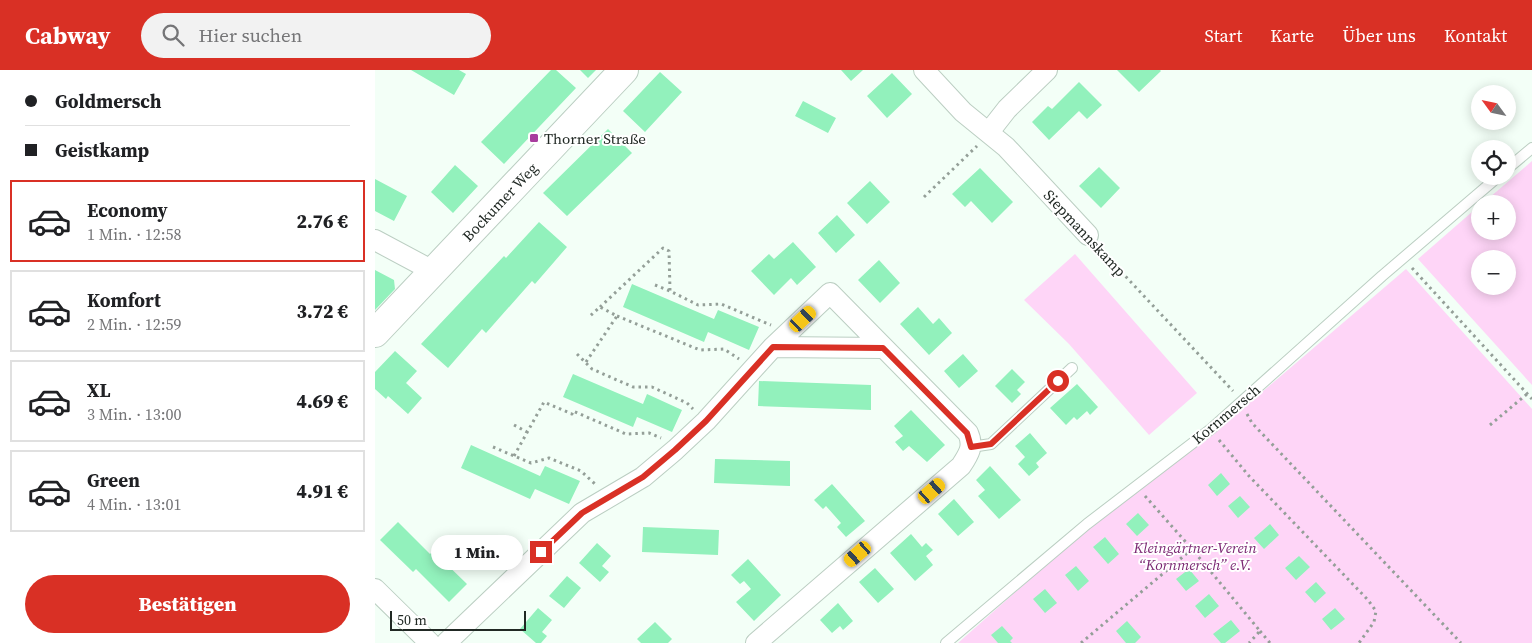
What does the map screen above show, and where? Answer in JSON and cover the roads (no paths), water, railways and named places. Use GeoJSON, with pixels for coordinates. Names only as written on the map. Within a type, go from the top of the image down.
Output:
{"type":"FeatureCollection","features":[{"type":"Feature","properties":{"kind":"main road","name":"Bockumer Weg"},"geometry":{"type":"LineString","coordinates":[[375,333],[623,70]]}},
{"type":"Feature","properties":{"kind":"street","name":"Siepmannskamp"},"geometry":{"type":"LineString","coordinates":[[924,70],[963,112],[989,132],[1088,235]]}},
{"type":"Feature","properties":{"kind":"street"},"geometry":{"type":"LineString","coordinates":[[989,132],[1007,109],[1047,70]]}},
{"type":"Feature","properties":{"kind":"street"},"geometry":{"type":"LineString","coordinates":[[375,240],[433,271]]}},
{"type":"Feature","properties":{"kind":"street"},"geometry":{"type":"LineString","coordinates":[[446,643],[582,513],[643,477],[675,450],[706,421],[773,347],[831,293],[967,433],[971,447],[969,455],[961,466],[756,643]]}},
{"type":"Feature","properties":{"kind":"street"},"geometry":{"type":"LineString","coordinates":[[773,347],[883,348]]}},
{"type":"Feature","properties":{"kind":"street"},"geometry":{"type":"LineString","coordinates":[[375,589],[430,643]]}},
{"type":"Feature","properties":{"kind":"lane"},"geometry":{"type":"LineString","coordinates":[[1516,161],[1532,148]]}},
{"type":"Feature","properties":{"kind":"lane","name":"Kornmersch"},"geometry":{"type":"LineString","coordinates":[[946,643],[1087,524],[1211,429],[1403,258],[1488,185]]}},
{"type":"Feature","properties":{"kind":"lane"},"geometry":{"type":"LineString","coordinates":[[971,447],[991,444],[1072,368]]}},
{"type":"Feature","properties":{"kind":"place","name":"Thorner Straße"},"geometry":{"type":"Point","coordinates":[534,138]}},
{"type":"Feature","properties":{"kind":"park label","name":"Kleingärtner-Verein “Kornmersch” e.V."},"geometry":{"type":"Point","coordinates":[1195,556]}}]}
